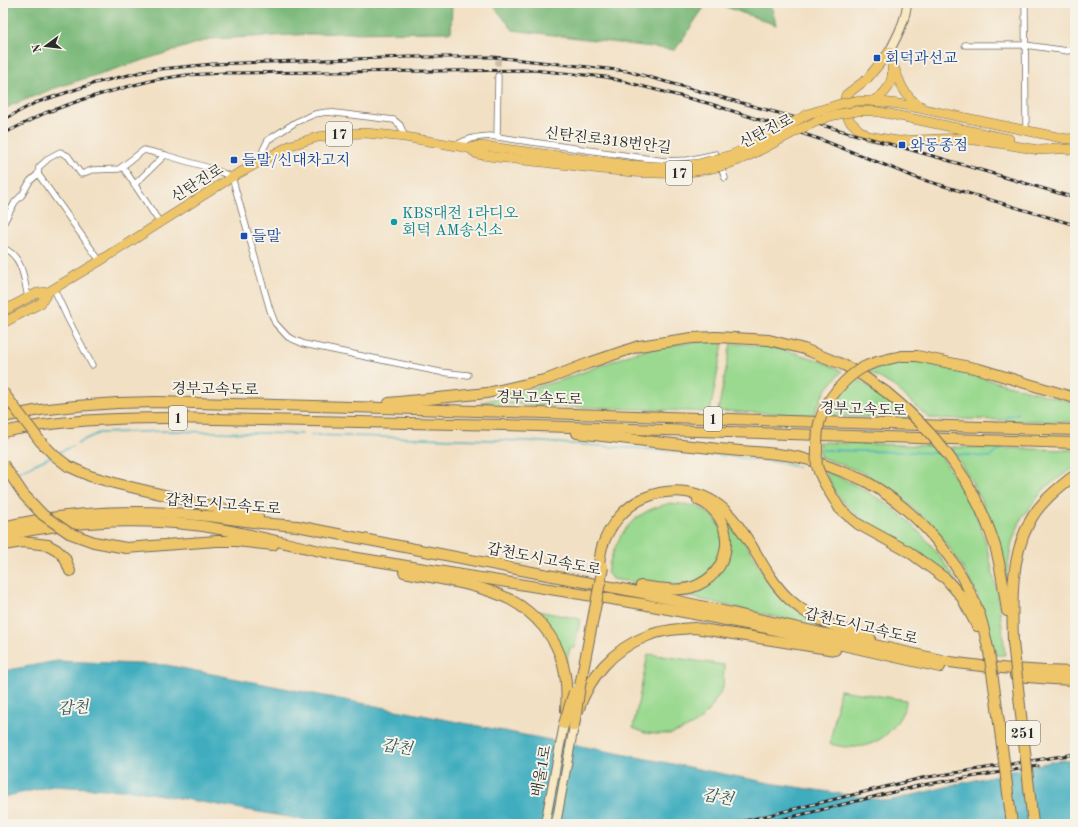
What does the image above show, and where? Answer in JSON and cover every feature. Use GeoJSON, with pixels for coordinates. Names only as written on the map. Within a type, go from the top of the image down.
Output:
{"type":"FeatureCollection","features":[{"type":"Feature","properties":{"kind":"highway"},"geometry":{"type":"LineString","coordinates":[[352,407],[487,393],[548,379],[639,346],[692,338],[716,337],[769,340],[804,349],[844,365],[864,376],[886,392],[907,409],[930,432],[956,465],[966,480],[988,524],[1000,568],[1013,642]]}},
{"type":"Feature","properties":{"kind":"highway"},"geometry":{"type":"LineString","coordinates":[[989,652],[961,596],[946,579],[909,552],[858,524],[840,509],[825,485],[817,465],[817,440],[820,420],[827,405],[837,390],[850,377],[870,364],[902,356],[917,356],[979,369],[1075,398]]}},
{"type":"Feature","properties":{"kind":"highway"},"geometry":{"type":"LineString","coordinates":[[3,392],[40,441],[68,466],[90,476],[118,484],[297,526]]}},
{"type":"Feature","properties":{"kind":"highway","name":"경부고속도로"},"geometry":{"type":"LineString","coordinates":[[3,417],[40,410],[117,403],[209,403],[1003,429],[1075,430]]}},
{"type":"Feature","properties":{"kind":"highway","name":"경부고속도로"},"geometry":{"type":"LineString","coordinates":[[3,432],[57,424],[133,418],[505,425],[1075,443]]}},
{"type":"Feature","properties":{"kind":"highway"},"geometry":{"type":"LineString","coordinates":[[505,425],[737,451],[781,454],[804,458],[866,482],[894,500],[924,526],[944,549],[959,571],[972,597],[980,617],[989,652]]}},
{"type":"Feature","properties":{"kind":"highway"},"geometry":{"type":"LineString","coordinates":[[3,464],[24,495],[43,515],[69,533],[94,542],[126,548],[216,541],[236,541],[307,549]]}},
{"type":"Feature","properties":{"kind":"highway"},"geometry":{"type":"LineString","coordinates":[[1013,642],[1012,605],[1015,565],[1020,543],[1029,522],[1040,506],[1057,488],[1075,474]]}},
{"type":"Feature","properties":{"kind":"highway"},"geometry":{"type":"LineString","coordinates":[[569,725],[580,686],[601,568],[602,549],[606,538],[616,520],[632,505],[652,495],[662,492],[681,492],[703,496],[714,501],[732,517],[772,580],[781,591],[804,612],[825,623],[870,638],[900,651]]}},
{"type":"Feature","properties":{"kind":"highway"},"geometry":{"type":"LineString","coordinates":[[537,573],[661,589],[683,589],[697,586],[708,580],[717,571],[723,558],[726,544],[725,532],[717,514],[709,506],[700,501],[690,498],[673,497],[645,503],[629,514],[617,529],[601,568]]}},
{"type":"Feature","properties":{"kind":"highway","name":"갑천도시고속도로"},"geometry":{"type":"LineString","coordinates":[[3,526],[70,515],[116,512],[178,513],[297,526],[643,592],[950,662],[1052,672],[1075,672]]}},
{"type":"Feature","properties":{"kind":"highway","name":"갑천도시고속도로"},"geometry":{"type":"LineString","coordinates":[[3,536],[25,531],[73,524],[115,521],[170,523],[218,528],[264,537],[339,556],[642,604],[767,628],[949,668],[974,672],[1075,680]]}},
{"type":"Feature","properties":{"kind":"highway"},"geometry":{"type":"LineString","coordinates":[[3,545],[23,542],[48,545],[57,550],[65,558],[70,571]]}},
{"type":"Feature","properties":{"kind":"highway"},"geometry":{"type":"LineString","coordinates":[[339,556],[374,566],[482,589],[511,601],[524,609],[549,635],[558,651],[563,665],[566,684],[569,725]]}},
{"type":"Feature","properties":{"kind":"highway"},"geometry":{"type":"LineString","coordinates":[[569,725],[592,680],[609,659],[630,644],[647,636],[676,629],[695,628],[918,662]]}},
{"type":"Feature","properties":{"kind":"highway","name":"251"},"geometry":{"type":"LineString","coordinates":[[1013,642],[1033,824]]}},
{"type":"Feature","properties":{"kind":"highway","name":"251"},"geometry":{"type":"LineString","coordinates":[[989,652],[1012,824]]}},
{"type":"Feature","properties":{"kind":"main road"},"geometry":{"type":"LineString","coordinates":[[906,3],[905,15],[901,28],[889,52],[866,79],[846,96],[844,102],[845,113],[850,121],[868,136],[898,141],[959,138],[1039,150],[1059,149]]}},
{"type":"Feature","properties":{"kind":"main road"},"geometry":{"type":"LineString","coordinates":[[872,101],[882,95],[891,82],[893,75],[889,52]]}},
{"type":"Feature","properties":{"kind":"main road"},"geometry":{"type":"LineString","coordinates":[[889,52],[904,90],[917,105],[927,109]]}},
{"type":"Feature","properties":{"kind":"main road","name":"신탄진로"},"geometry":{"type":"LineString","coordinates":[[3,311],[37,293],[51,290],[100,261],[232,177],[291,146],[318,137],[366,133],[405,137],[469,148],[477,154],[490,152],[665,167],[698,164],[731,155],[750,147],[808,114],[840,104],[856,101],[872,101],[927,109],[1067,139],[1075,138]]}},
{"type":"Feature","properties":{"kind":"main road","name":"신탄진로"},"geometry":{"type":"LineString","coordinates":[[490,152],[628,172],[678,173],[701,171],[718,167],[752,155],[804,127],[826,118],[858,111],[886,113],[1059,149],[1075,150]]}},
{"type":"Feature","properties":{"kind":"main road","name":"신탄진로"},"geometry":{"type":"LineString","coordinates":[[3,323],[41,303],[51,290]]}},
{"type":"Feature","properties":{"kind":"main road","name":"배울1로"},"geometry":{"type":"LineString","coordinates":[[545,824],[569,725]]}},
{"type":"Feature","properties":{"kind":"main road","name":"배울1로"},"geometry":{"type":"LineString","coordinates":[[556,824],[569,725]]}},
{"type":"Feature","properties":{"kind":"street"},"geometry":{"type":"LineString","coordinates":[[1025,3],[1026,130]]}},
{"type":"Feature","properties":{"kind":"street"},"geometry":{"type":"LineString","coordinates":[[965,45],[1025,45],[1068,51],[1075,48]]}},
{"type":"Feature","properties":{"kind":"street"},"geometry":{"type":"LineString","coordinates":[[497,137],[498,76]]}},
{"type":"Feature","properties":{"kind":"street"},"geometry":{"type":"LineString","coordinates":[[263,160],[263,150],[268,140],[296,122],[315,114],[328,112],[394,120],[400,125],[405,137]]}},
{"type":"Feature","properties":{"kind":"street","name":"신탄진로318번안길"},"geometry":{"type":"LineString","coordinates":[[455,146],[466,140],[490,136],[665,161],[688,160],[716,154],[725,178]]}},
{"type":"Feature","properties":{"kind":"street"},"geometry":{"type":"LineString","coordinates":[[3,224],[15,202],[22,195],[30,181],[38,174],[39,167],[49,158],[60,152],[68,156],[80,174],[92,170],[123,168],[144,150],[213,169],[232,177],[270,310],[275,323],[288,337],[304,344],[440,372],[468,375]]}},
{"type":"Feature","properties":{"kind":"street"},"geometry":{"type":"LineString","coordinates":[[134,185],[165,155]]}},
{"type":"Feature","properties":{"kind":"street"},"geometry":{"type":"LineString","coordinates":[[123,168],[160,223]]}},
{"type":"Feature","properties":{"kind":"street"},"geometry":{"type":"LineString","coordinates":[[38,174],[100,261]]}},
{"type":"Feature","properties":{"kind":"street"},"geometry":{"type":"LineString","coordinates":[[3,248],[10,251],[21,266],[28,298]]}},
{"type":"Feature","properties":{"kind":"street"},"geometry":{"type":"LineString","coordinates":[[51,290],[92,364]]}},
{"type":"Feature","properties":{"kind":"green space"},"geometry":{"type":"Polygon","coordinates":[[[3,3],[452,3],[451,32],[336,33],[210,39],[55,88],[3,110],[3,3]]]}},
{"type":"Feature","properties":{"kind":"green space"},"geometry":{"type":"Polygon","coordinates":[[[491,3],[707,3],[675,50],[513,30],[491,3]]]}},
{"type":"Feature","properties":{"kind":"green space"},"geometry":{"type":"Polygon","coordinates":[[[715,3],[771,3],[776,25],[715,3]]]}},
{"type":"Feature","properties":{"kind":"green space"},"geometry":{"type":"Polygon","coordinates":[[[709,341],[723,343],[710,412],[480,403],[562,380],[640,351],[672,345],[709,341]]]}},
{"type":"Feature","properties":{"kind":"green space"},"geometry":{"type":"Polygon","coordinates":[[[731,343],[778,348],[819,360],[842,371],[825,391],[813,415],[718,411],[731,343]]]}},
{"type":"Feature","properties":{"kind":"green space"},"geometry":{"type":"Polygon","coordinates":[[[922,362],[1075,403],[1075,422],[929,418],[895,387],[868,371],[890,363],[922,362]]]}},
{"type":"Feature","properties":{"kind":"green space"},"geometry":{"type":"Polygon","coordinates":[[[855,378],[884,396],[909,419],[826,416],[840,391],[855,378]]]}},
{"type":"Feature","properties":{"kind":"green space"},"geometry":{"type":"Polygon","coordinates":[[[819,442],[934,446],[964,493],[981,528],[995,584],[1005,655],[995,655],[977,595],[963,568],[946,543],[924,518],[898,495],[862,472],[820,457],[819,442]]]}},
{"type":"Feature","properties":{"kind":"green space"},"geometry":{"type":"Polygon","coordinates":[[[951,447],[1075,450],[1075,467],[1046,487],[1022,517],[1012,542],[1007,580],[983,505],[973,484],[951,447]]]}},
{"type":"Feature","properties":{"kind":"green space"},"geometry":{"type":"Polygon","coordinates":[[[824,470],[871,494],[886,503],[901,515],[928,541],[949,570],[962,592],[855,514],[836,494],[824,470]]]}},
{"type":"Feature","properties":{"kind":"green space"},"geometry":{"type":"Polygon","coordinates":[[[670,503],[697,506],[714,517],[723,534],[723,553],[712,572],[697,583],[659,586],[612,579],[607,572],[612,555],[624,531],[636,518],[647,511],[670,503]]]}},
{"type":"Feature","properties":{"kind":"green space"},"geometry":{"type":"Polygon","coordinates":[[[718,514],[729,520],[748,547],[770,585],[801,614],[827,629],[673,593],[697,587],[724,559],[718,514]]]}},
{"type":"Feature","properties":{"kind":"green space"},"geometry":{"type":"Polygon","coordinates":[[[532,610],[580,619],[575,648],[570,648],[566,663],[532,610]]]}},
{"type":"Feature","properties":{"kind":"green space"},"geometry":{"type":"Polygon","coordinates":[[[648,654],[724,665],[723,688],[709,711],[698,722],[671,734],[645,733],[633,728],[648,654]]]}},
{"type":"Feature","properties":{"kind":"green space"},"geometry":{"type":"Polygon","coordinates":[[[840,690],[906,700],[904,709],[894,727],[879,740],[870,744],[851,747],[830,744],[840,690]]]}},
{"type":"Feature","properties":{"kind":"water","name":"갑천"},"geometry":{"type":"Polygon","coordinates":[[[57,661],[166,665],[770,783],[888,801],[1054,761],[1075,759],[1075,824],[328,824],[138,791],[53,786],[3,797],[3,671],[57,661]]]}},
{"type":"Feature","properties":{"kind":"waterway"},"geometry":{"type":"LineString","coordinates":[[1006,417],[1018,413]]}},
{"type":"Feature","properties":{"kind":"waterway"},"geometry":{"type":"LineString","coordinates":[[77,443],[99,433],[169,431],[302,434]]}},
{"type":"Feature","properties":{"kind":"waterway"},"geometry":{"type":"LineString","coordinates":[[311,435],[528,441],[703,453]]}},
{"type":"Feature","properties":{"kind":"waterway"},"geometry":{"type":"LineString","coordinates":[[57,453],[73,446]]}},
{"type":"Feature","properties":{"kind":"waterway"},"geometry":{"type":"LineString","coordinates":[[952,454],[990,457],[1001,449]]}},
{"type":"Feature","properties":{"kind":"waterway"},"geometry":{"type":"LineString","coordinates":[[822,450],[942,453]]}},
{"type":"Feature","properties":{"kind":"waterway"},"geometry":{"type":"LineString","coordinates":[[710,454],[775,462],[798,467]]}},
{"type":"Feature","properties":{"kind":"waterway"},"geometry":{"type":"LineString","coordinates":[[14,474],[50,457]]}},
{"type":"Feature","properties":{"kind":"tunnel"},"geometry":{"type":"LineString","coordinates":[[498,60],[498,76]]}},
{"type":"Feature","properties":{"kind":"railway"},"geometry":{"type":"LineString","coordinates":[[3,120],[35,103],[95,83],[150,70],[213,64],[409,57],[493,57],[627,71],[940,158],[1075,198]]}},
{"type":"Feature","properties":{"kind":"railway"},"geometry":{"type":"LineString","coordinates":[[3,134],[45,113],[84,99],[154,80],[186,75],[225,73],[532,70],[606,77],[711,104],[822,140],[917,178],[1075,225]]}},
{"type":"Feature","properties":{"kind":"railway"},"geometry":{"type":"LineString","coordinates":[[732,824],[922,778],[1075,754]]}},
{"type":"Feature","properties":{"kind":"railway"},"geometry":{"type":"LineString","coordinates":[[763,824],[922,785],[1038,766]]}},
{"type":"Feature","properties":{"kind":"place","name":"회덕과선교"},"geometry":{"type":"Point","coordinates":[877,58]}},
{"type":"Feature","properties":{"kind":"place","name":"와동종점"},"geometry":{"type":"Point","coordinates":[902,145]}},
{"type":"Feature","properties":{"kind":"place","name":"들말/신대차고지"},"geometry":{"type":"Point","coordinates":[234,160]}},
{"type":"Feature","properties":{"kind":"place","name":"KBS대전 1라디오 회덕 AM송신소"},"geometry":{"type":"Point","coordinates":[394,222]}},
{"type":"Feature","properties":{"kind":"place","name":"들말"},"geometry":{"type":"Point","coordinates":[244,236]}}]}
